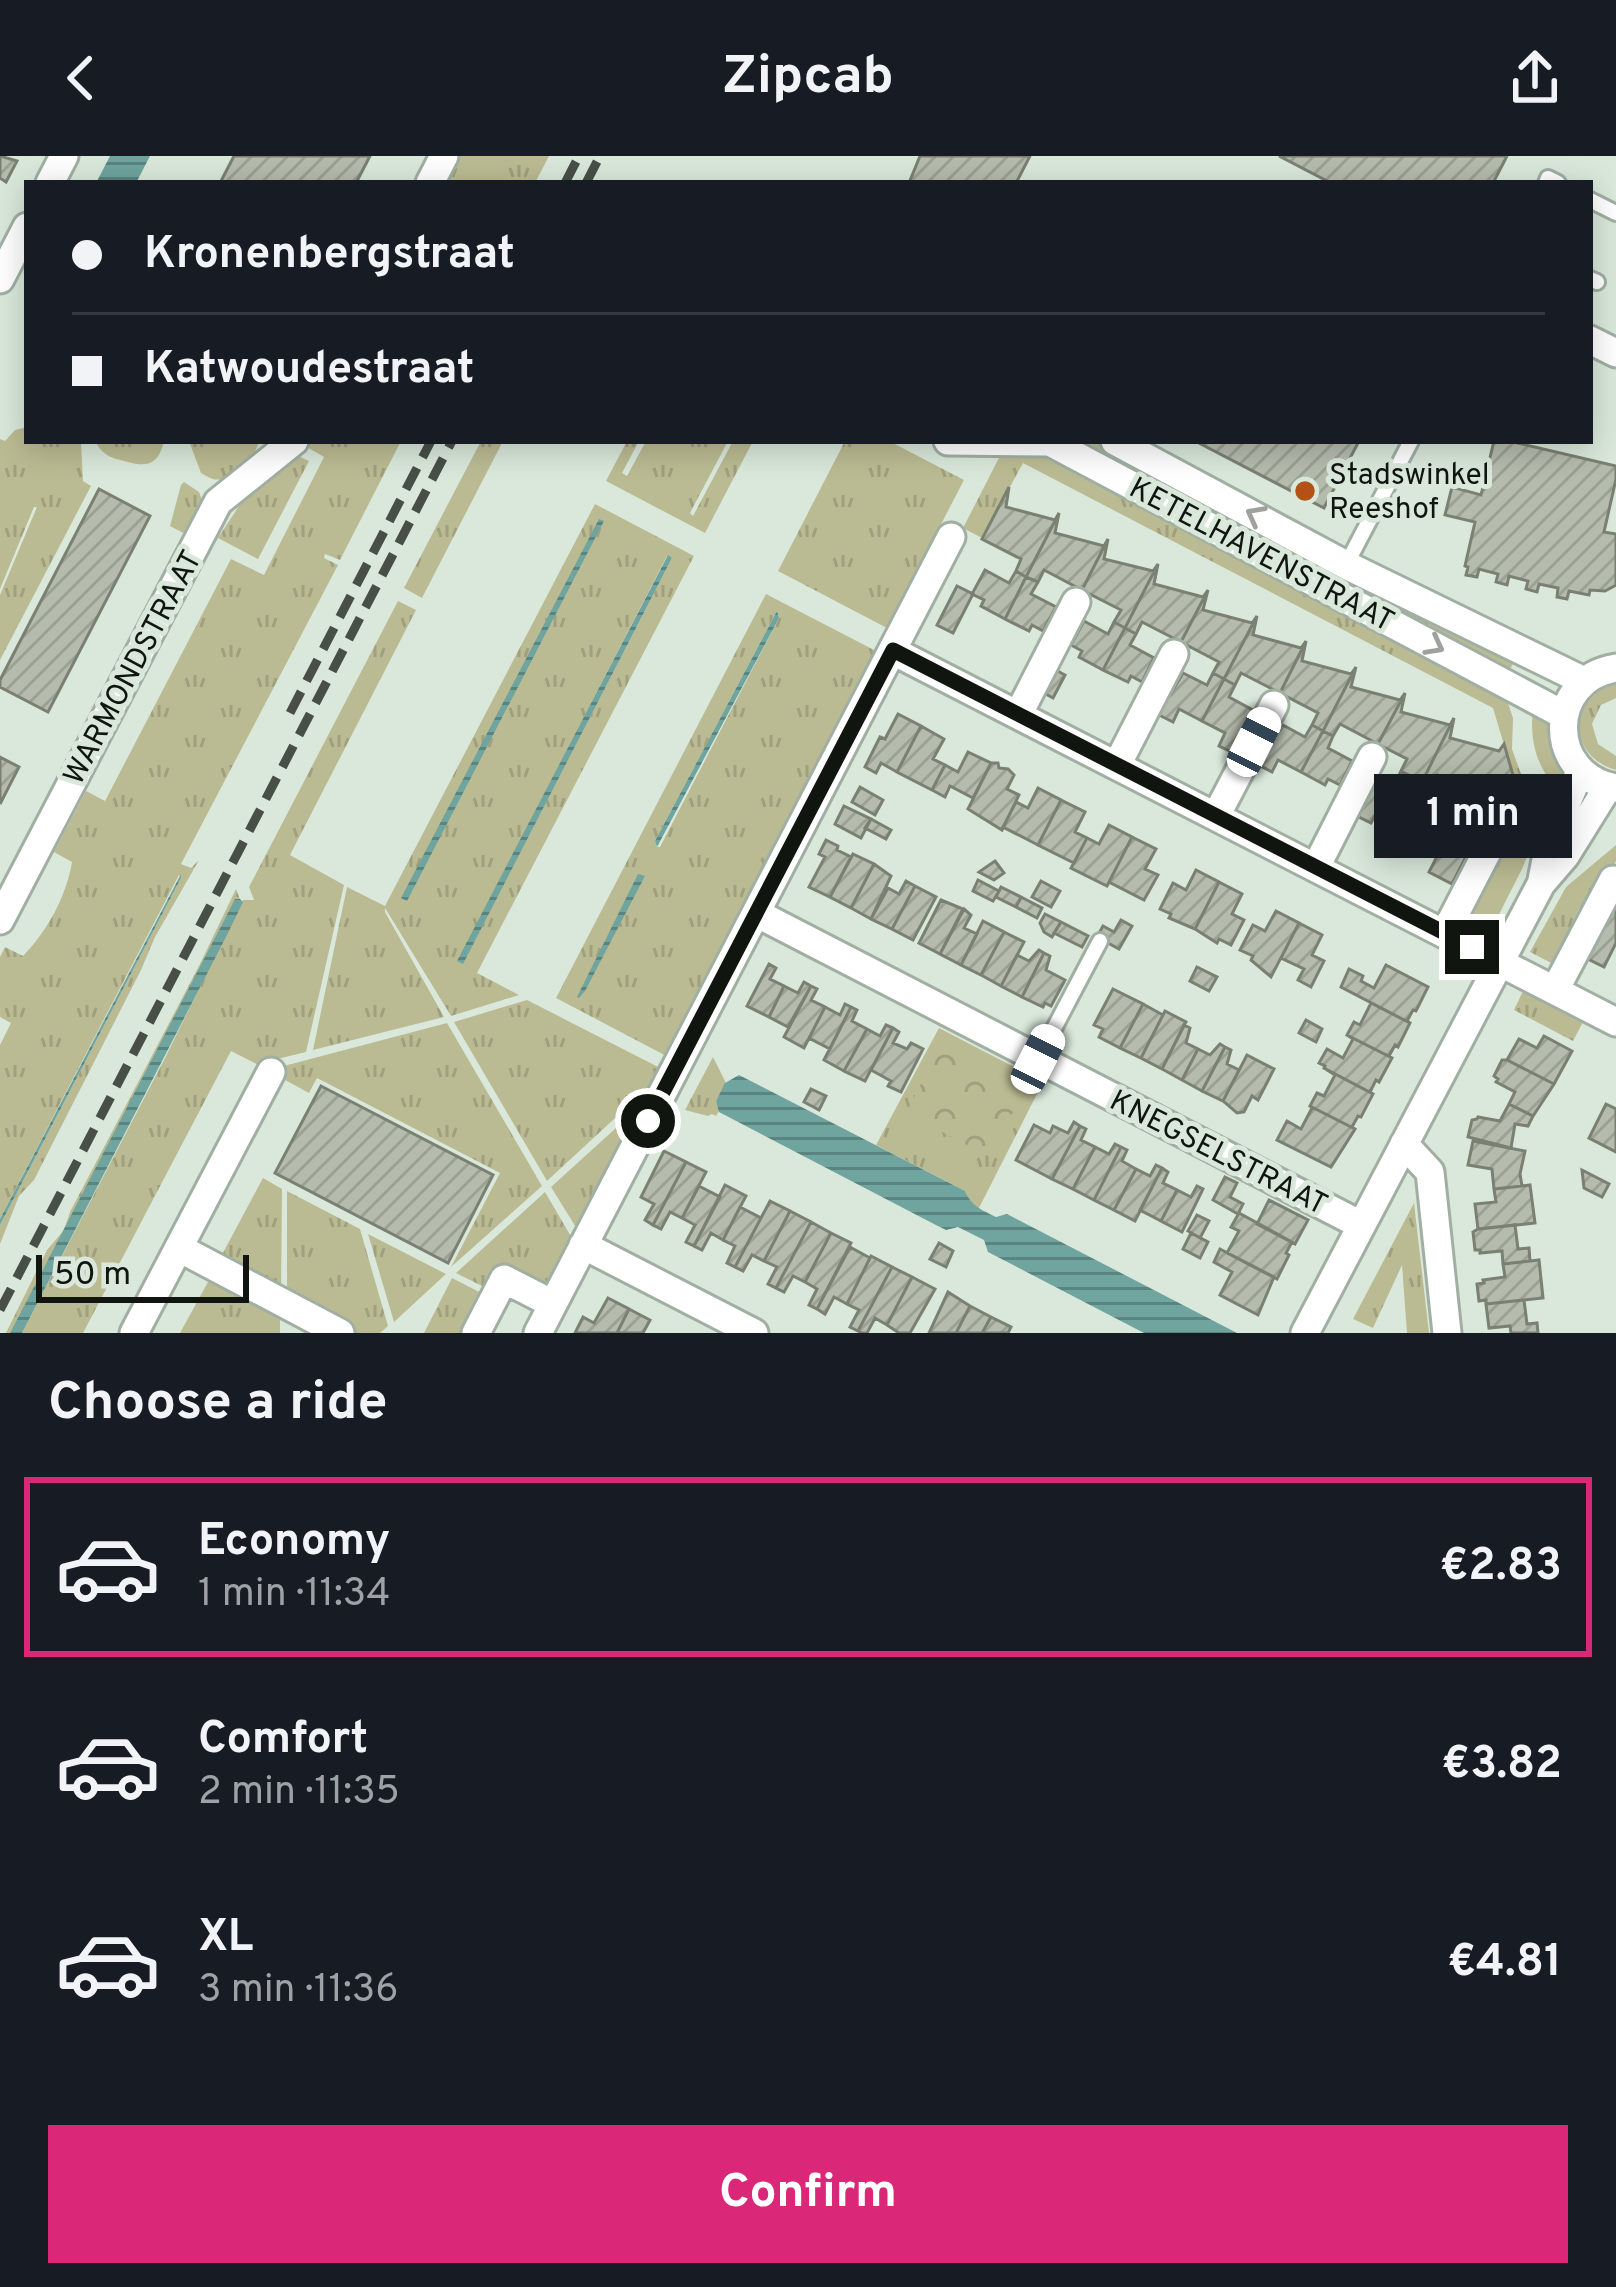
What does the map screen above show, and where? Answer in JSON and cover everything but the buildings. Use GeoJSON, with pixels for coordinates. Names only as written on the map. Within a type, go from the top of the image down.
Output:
{"type":"FeatureCollection","features":[{"type":"Feature","properties":{"kind":"street"},"geometry":{"type":"LineString","coordinates":[[0,278],[24,233]]}},
{"type":"Feature","properties":{"kind":"street","name":"WARMONDSTRAAT"},"geometry":{"type":"LineString","coordinates":[[0,920],[218,502],[290,444]]}},
{"type":"Feature","properties":{"kind":"street","name":"KETELHAVENSTRAAT"},"geometry":{"type":"LineString","coordinates":[[1054,444],[1564,715]]}},
{"type":"Feature","properties":{"kind":"street","name":"KETELHAVENSTRAAT"},"geometry":{"type":"LineString","coordinates":[[1121,444],[1346,565],[1584,681]]}},
{"type":"Feature","properties":{"kind":"street"},"geometry":{"type":"LineString","coordinates":[[538,1333],[951,537]]}},
{"type":"Feature","properties":{"kind":"street"},"geometry":{"type":"LineString","coordinates":[[1018,715],[1076,602]]}},
{"type":"Feature","properties":{"kind":"street"},"geometry":{"type":"LineString","coordinates":[[893,650],[1616,1022]]}},
{"type":"Feature","properties":{"kind":"street"},"geometry":{"type":"LineString","coordinates":[[1117,765],[1174,654]]}},
{"type":"Feature","properties":{"kind":"street"},"geometry":{"type":"LineString","coordinates":[[1305,1333],[1541,884],[1612,787],[1580,771],[1567,751],[1563,733],[1571,696],[1584,681],[1616,668]]}},
{"type":"Feature","properties":{"kind":"street"},"geometry":{"type":"LineString","coordinates":[[1216,816],[1274,705]]}},
{"type":"Feature","properties":{"kind":"street"},"geometry":{"type":"LineString","coordinates":[[1316,867],[1372,757]]}},
{"type":"Feature","properties":{"kind":"street"},"geometry":{"type":"LineString","coordinates":[[1541,884],[1549,845],[1580,771]]}},
{"type":"Feature","properties":{"kind":"street"},"geometry":{"type":"LineString","coordinates":[[1445,933],[1502,823],[1458,801]]}},
{"type":"Feature","properties":{"kind":"street"},"geometry":{"type":"LineString","coordinates":[[1555,990],[1612,880],[1616,882]]}},
{"type":"Feature","properties":{"kind":"street","name":"KNEGSELSTRAAT"},"geometry":{"type":"LineString","coordinates":[[756,913],[1361,1225]]}},
{"type":"Feature","properties":{"kind":"street"},"geometry":{"type":"LineString","coordinates":[[134,1333],[272,1072]]}},
{"type":"Feature","properties":{"kind":"street"},"geometry":{"type":"LineString","coordinates":[[1404,1144],[1430,1172],[1447,1333]]}},
{"type":"Feature","properties":{"kind":"street"},"geometry":{"type":"LineString","coordinates":[[584,1245],[754,1333]]}},
{"type":"Feature","properties":{"kind":"street"},"geometry":{"type":"LineString","coordinates":[[178,1248],[340,1333]]}},
{"type":"Feature","properties":{"kind":"street"},"geometry":{"type":"LineString","coordinates":[[476,1333],[504,1279],[553,1304]]}},
{"type":"Feature","properties":{"kind":"lane"},"geometry":{"type":"LineString","coordinates":[[1333,592],[1410,444]]}},
{"type":"Feature","properties":{"kind":"lane"},"geometry":{"type":"LineString","coordinates":[[1038,1059],[1100,941]]}},
{"type":"Feature","properties":{"kind":"green space"},"geometry":{"type":"Polygon","coordinates":[[[455,156],[549,156],[537,180],[443,180],[455,156]]]}},
{"type":"Feature","properties":{"kind":"green space"},"geometry":{"type":"Polygon","coordinates":[[[24,428],[24,444],[81,444],[83,481],[91,486],[0,660],[0,595],[37,507],[0,589],[0,439],[5,441],[24,428]]]}},
{"type":"Feature","properties":{"kind":"green space"},"geometry":{"type":"Polygon","coordinates":[[[97,444],[163,444],[156,459],[142,464],[122,461],[97,444]]]}},
{"type":"Feature","properties":{"kind":"green space"},"geometry":{"type":"Polygon","coordinates":[[[190,444],[258,444],[245,464],[228,477],[201,473],[190,444]]]}},
{"type":"Feature","properties":{"kind":"green space"},"geometry":{"type":"Polygon","coordinates":[[[399,444],[340,560],[325,554],[324,558],[338,565],[181,864],[191,868],[199,860],[155,937],[34,1180],[19,1196],[0,1244],[0,1225],[181,878],[179,875],[0,1219],[0,1045],[11,1023],[0,1017],[0,957],[5,947],[23,956],[48,924],[72,862],[54,852],[86,791],[105,801],[231,559],[264,575],[324,457],[305,446],[399,444]]]}},
{"type":"Feature","properties":{"kind":"green space"},"geometry":{"type":"Polygon","coordinates":[[[479,444],[501,444],[422,598],[404,588],[479,444]]]}},
{"type":"Feature","properties":{"kind":"green space"},"geometry":{"type":"Polygon","coordinates":[[[625,444],[637,444],[622,473],[627,476],[644,444],[726,444],[690,513],[693,516],[731,444],[751,444],[705,533],[606,481],[625,444]]]}},
{"type":"Feature","properties":{"kind":"green space"},"geometry":{"type":"Polygon","coordinates":[[[843,444],[895,444],[964,480],[887,628],[778,571],[843,444]]]}},
{"type":"Feature","properties":{"kind":"green space"},"geometry":{"type":"Polygon","coordinates":[[[1071,444],[1105,444],[1317,554],[1322,563],[1317,569],[1071,444]]]}},
{"type":"Feature","properties":{"kind":"green space"},"geometry":{"type":"Polygon","coordinates":[[[1002,452],[1050,453],[1507,700],[1513,718],[1512,749],[1530,799],[1535,837],[1490,932],[1467,920],[1521,819],[1502,808],[1515,782],[1493,708],[1023,463],[982,538],[963,528],[1002,452]]]}},
{"type":"Feature","properties":{"kind":"green space"},"geometry":{"type":"Polygon","coordinates":[[[296,455],[309,461],[258,559],[218,538],[239,506],[296,455]]]}},
{"type":"Feature","properties":{"kind":"green space"},"geometry":{"type":"Polygon","coordinates":[[[184,482],[199,492],[205,508],[189,536],[170,526],[184,482]]]}},
{"type":"Feature","properties":{"kind":"green space"},"geometry":{"type":"Polygon","coordinates":[[[595,504],[694,556],[477,973],[519,995],[451,1016],[385,908],[444,1017],[313,1050],[347,887],[385,906],[595,504]],[[667,556],[458,961],[463,963],[672,558],[667,556]]]}},
{"type":"Feature","properties":{"kind":"green space"},"geometry":{"type":"Polygon","coordinates":[[[1355,579],[1516,658],[1508,673],[1353,589],[1355,579]]]}},
{"type":"Feature","properties":{"kind":"green space"},"geometry":{"type":"Polygon","coordinates":[[[766,594],[876,651],[861,678],[868,682],[672,1059],[556,998],[766,594]],[[777,611],[655,841],[657,847],[660,847],[779,618],[777,611]]]}},
{"type":"Feature","properties":{"kind":"green space"},"geometry":{"type":"Polygon","coordinates":[[[398,601],[416,610],[290,855],[344,885],[306,1052],[273,1060],[266,1069],[231,1051],[83,1333],[22,1333],[243,900],[254,900],[249,887],[398,601]]]}},
{"type":"Feature","properties":{"kind":"green space"},"geometry":{"type":"Polygon","coordinates":[[[1616,684],[1616,698],[1601,705],[1592,724],[1598,744],[1616,756],[1616,770],[1588,752],[1579,727],[1588,701],[1616,684]]]}},
{"type":"Feature","properties":{"kind":"green space"},"geometry":{"type":"Polygon","coordinates":[[[1533,707],[1549,722],[1564,778],[1561,794],[1537,754],[1533,707]]]}},
{"type":"Feature","properties":{"kind":"green space"},"geometry":{"type":"Polygon","coordinates":[[[1616,845],[1616,861],[1590,911],[1580,907],[1572,922],[1581,927],[1561,968],[1530,952],[1566,887],[1616,845]]]}},
{"type":"Feature","properties":{"kind":"green space"},"geometry":{"type":"Polygon","coordinates":[[[236,889],[240,899],[222,924],[191,988],[10,1333],[6,1333],[47,1250],[64,1230],[236,889]]]}},
{"type":"Feature","properties":{"kind":"green space"},"geometry":{"type":"Polygon","coordinates":[[[1523,991],[1583,1022],[1573,1041],[1514,1010],[1523,991]]]}},
{"type":"Feature","properties":{"kind":"green space"},"geometry":{"type":"Polygon","coordinates":[[[527,1000],[666,1071],[547,1181],[454,1022],[527,1000]]]}},
{"type":"Feature","properties":{"kind":"green space"},"geometry":{"type":"Polygon","coordinates":[[[447,1023],[542,1186],[451,1267],[500,1173],[317,1078],[309,1093],[276,1075],[280,1067],[447,1023]]]}},
{"type":"Feature","properties":{"kind":"green space"},"geometry":{"type":"Polygon","coordinates":[[[939,1028],[1043,1082],[979,1208],[970,1204],[965,1191],[876,1145],[939,1028]]]}},
{"type":"Feature","properties":{"kind":"green space"},"geometry":{"type":"Polygon","coordinates":[[[941,1045],[1025,1089],[990,1157],[906,1113],[941,1045]]]}},
{"type":"Feature","properties":{"kind":"green space"},"geometry":{"type":"Polygon","coordinates":[[[713,1057],[726,1083],[716,1101],[719,1111],[708,1116],[685,1110],[713,1057]]]}},
{"type":"Feature","properties":{"kind":"green space"},"geometry":{"type":"Polygon","coordinates":[[[660,1088],[582,1237],[551,1187],[660,1088]]]}},
{"type":"Feature","properties":{"kind":"green space"},"geometry":{"type":"Polygon","coordinates":[[[263,1178],[282,1189],[281,1299],[217,1264],[263,1178]]]}},
{"type":"Feature","properties":{"kind":"green space"},"geometry":{"type":"Polygon","coordinates":[[[287,1191],[360,1229],[388,1326],[380,1333],[346,1333],[287,1301],[287,1191]]]}},
{"type":"Feature","properties":{"kind":"green space"},"geometry":{"type":"Polygon","coordinates":[[[545,1192],[576,1245],[549,1298],[494,1292],[456,1273],[545,1192]]]}},
{"type":"Feature","properties":{"kind":"green space"},"geometry":{"type":"Polygon","coordinates":[[[1414,1203],[1429,1333],[1407,1333],[1402,1265],[1373,1328],[1353,1319],[1414,1203]]]}},
{"type":"Feature","properties":{"kind":"green space"},"geometry":{"type":"Polygon","coordinates":[[[368,1234],[446,1274],[394,1322],[368,1234]]]}},
{"type":"Feature","properties":{"kind":"green space"},"geometry":{"type":"Polygon","coordinates":[[[214,1271],[280,1304],[280,1333],[180,1333],[214,1271]]]}},
{"type":"Feature","properties":{"kind":"green space"},"geometry":{"type":"Polygon","coordinates":[[[452,1278],[491,1298],[473,1333],[424,1333],[452,1278]]]}},
{"type":"Feature","properties":{"kind":"water"},"geometry":{"type":"Polygon","coordinates":[[[110,156],[150,156],[138,180],[98,180],[110,156]]]}},
{"type":"Feature","properties":{"kind":"water"},"geometry":{"type":"Polygon","coordinates":[[[599,519],[604,521],[407,901],[401,898],[599,519]]]}},
{"type":"Feature","properties":{"kind":"water"},"geometry":{"type":"Polygon","coordinates":[[[668,555],[672,558],[463,964],[457,961],[668,555]]]}},
{"type":"Feature","properties":{"kind":"water"},"geometry":{"type":"Polygon","coordinates":[[[777,611],[779,618],[657,847],[655,841],[777,611]]]}},
{"type":"Feature","properties":{"kind":"water"},"geometry":{"type":"Polygon","coordinates":[[[181,874],[181,878],[0,1225],[0,1219],[181,874]]]}},
{"type":"Feature","properties":{"kind":"water"},"geometry":{"type":"Polygon","coordinates":[[[638,874],[645,876],[579,998],[577,997],[638,874]]]}},
{"type":"Feature","properties":{"kind":"water"},"geometry":{"type":"Polygon","coordinates":[[[235,899],[243,902],[227,935],[22,1333],[10,1333],[235,899]]]}},
{"type":"Feature","properties":{"kind":"water"},"geometry":{"type":"Polygon","coordinates":[[[739,1075],[965,1191],[986,1212],[996,1217],[1007,1214],[1237,1333],[1144,1333],[988,1252],[984,1240],[958,1227],[946,1230],[719,1112],[716,1101],[725,1083],[739,1075]]]}},
{"type":"Feature","properties":{"kind":"railway"},"geometry":{"type":"LineString","coordinates":[[567,180],[579,156]]}},
{"type":"Feature","properties":{"kind":"railway"},"geometry":{"type":"LineString","coordinates":[[588,180],[600,156]]}},
{"type":"Feature","properties":{"kind":"railway"},"geometry":{"type":"LineString","coordinates":[[290,713],[429,444]]}},
{"type":"Feature","properties":{"kind":"railway"},"geometry":{"type":"LineString","coordinates":[[0,1310],[450,444]]}},
{"type":"Feature","properties":{"kind":"place","name":"Stadswinkel Reeshof"},"geometry":{"type":"Point","coordinates":[1305,491]}},
{"type":"Feature","properties":{"kind":"route"},"geometry":{"type":"LineString","coordinates":[[648,1121],[893,650],[1472,947]]}}]}
